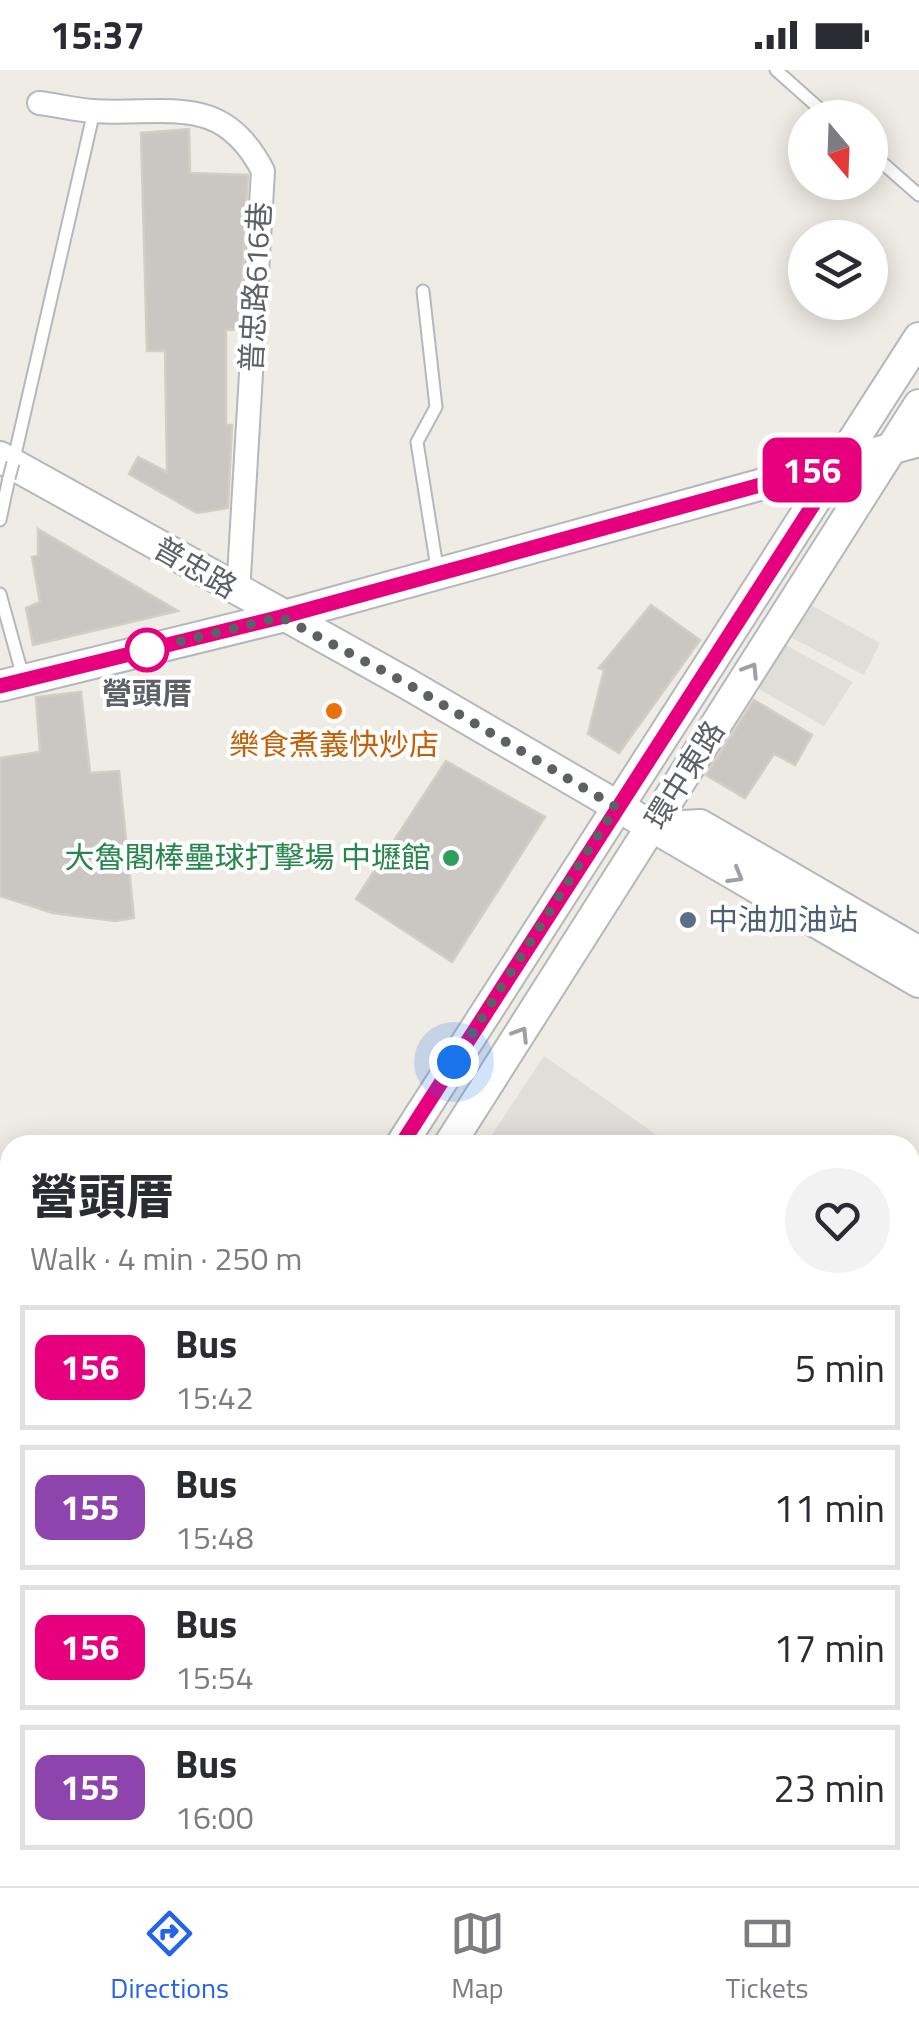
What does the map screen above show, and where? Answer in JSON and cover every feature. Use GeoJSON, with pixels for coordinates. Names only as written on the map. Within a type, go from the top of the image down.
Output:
{"type":"FeatureCollection","features":[{"type":"Feature","properties":{"kind":"street","name":"普忠路616巷"},"geometry":{"type":"LineString","coordinates":[[39,103],[94,112],[168,108],[230,126],[251,148],[263,172],[238,592]]}},
{"type":"Feature","properties":{"kind":"street","name":"環中東路"},"geometry":{"type":"LineString","coordinates":[[407,1135],[919,338]]}},
{"type":"Feature","properties":{"kind":"street","name":"環中東路"},"geometry":{"type":"LineString","coordinates":[[455,1135],[651,828],[905,445],[919,405]]}},
{"type":"Feature","properties":{"kind":"street"},"geometry":{"type":"LineString","coordinates":[[12,683],[281,617],[905,445]]}},
{"type":"Feature","properties":{"kind":"street","name":"普忠路"},"geometry":{"type":"LineString","coordinates":[[7,466],[406,683],[919,982]]}},
{"type":"Feature","properties":{"kind":"street"},"geometry":{"type":"LineString","coordinates":[[651,828],[700,825],[919,952]]}},
{"type":"Feature","properties":{"kind":"lane"},"geometry":{"type":"LineString","coordinates":[[776,70],[810,100]]}},
{"type":"Feature","properties":{"kind":"lane"},"geometry":{"type":"LineString","coordinates":[[0,520],[7,466],[94,112]]}},
{"type":"Feature","properties":{"kind":"lane"},"geometry":{"type":"LineString","coordinates":[[888,168],[919,195]]}},
{"type":"Feature","properties":{"kind":"lane"},"geometry":{"type":"LineString","coordinates":[[423,291],[436,406],[417,442],[438,574]]}},
{"type":"Feature","properties":{"kind":"lane"},"geometry":{"type":"LineString","coordinates":[[0,594],[12,683]]}},
{"type":"Feature","properties":{"kind":"shaded area"},"geometry":{"type":"Polygon","coordinates":[[[809,604],[880,643],[864,675],[788,636],[809,604]]]}},
{"type":"Feature","properties":{"kind":"shaded area"},"geometry":{"type":"Polygon","coordinates":[[[782,643],[853,682],[824,726],[755,687],[782,643]]]}},
{"type":"Feature","properties":{"kind":"shaded area"},"geometry":{"type":"Polygon","coordinates":[[[544,1056],[657,1135],[492,1135],[544,1056]]]}},
{"type":"Feature","properties":{"kind":"building"},"geometry":{"type":"Polygon","coordinates":[[[189,129],[190,173],[248,175],[239,329],[226,330],[226,425],[232,425],[228,508],[197,513],[129,474],[138,457],[167,472],[165,351],[147,351],[141,133],[189,129]]]}},
{"type":"Feature","properties":{"kind":"building"},"geometry":{"type":"Polygon","coordinates":[[[38,529],[178,611],[33,645],[26,608],[40,602],[32,557],[38,556],[38,529]]]}},
{"type":"Feature","properties":{"kind":"building"},"geometry":{"type":"Polygon","coordinates":[[[651,605],[700,640],[619,753],[588,734],[604,670],[599,668],[651,605]]]}},
{"type":"Feature","properties":{"kind":"building"},"geometry":{"type":"Polygon","coordinates":[[[81,692],[90,773],[119,771],[134,918],[115,921],[53,913],[0,896],[0,758],[40,752],[36,697],[81,692]]]}},
{"type":"Feature","properties":{"kind":"building"},"geometry":{"type":"Polygon","coordinates":[[[754,700],[812,735],[795,765],[774,754],[745,798],[706,775],[754,700]]]}},
{"type":"Feature","properties":{"kind":"building","name":"大魯閣棒壘球打擊場 中壢館"},"geometry":{"type":"Polygon","coordinates":[[[446,761],[545,817],[452,962],[356,899],[446,761]]]}},
{"type":"Feature","properties":{"kind":"bus line","name":"156"},"geometry":{"type":"LineString","coordinates":[[0,686],[281,617],[840,463],[407,1135]]}},
{"type":"Feature","properties":{"kind":"place","name":"營頭厝"},"geometry":{"type":"Point","coordinates":[147,650]}},
{"type":"Feature","properties":{"kind":"place","name":"樂食煮義快炒店"},"geometry":{"type":"Point","coordinates":[334,711]}},
{"type":"Feature","properties":{"kind":"place","name":"大魯閣棒壘球打擊場 中壢館"},"geometry":{"type":"Point","coordinates":[451,858]}},
{"type":"Feature","properties":{"kind":"place","name":"中油加油站"},"geometry":{"type":"Point","coordinates":[688,920]}},
{"type":"Feature","properties":{"kind":"route"},"geometry":{"type":"LineString","coordinates":[[147,650],[129,654],[281,617],[406,683],[616,807],[454,1062]]}}]}
